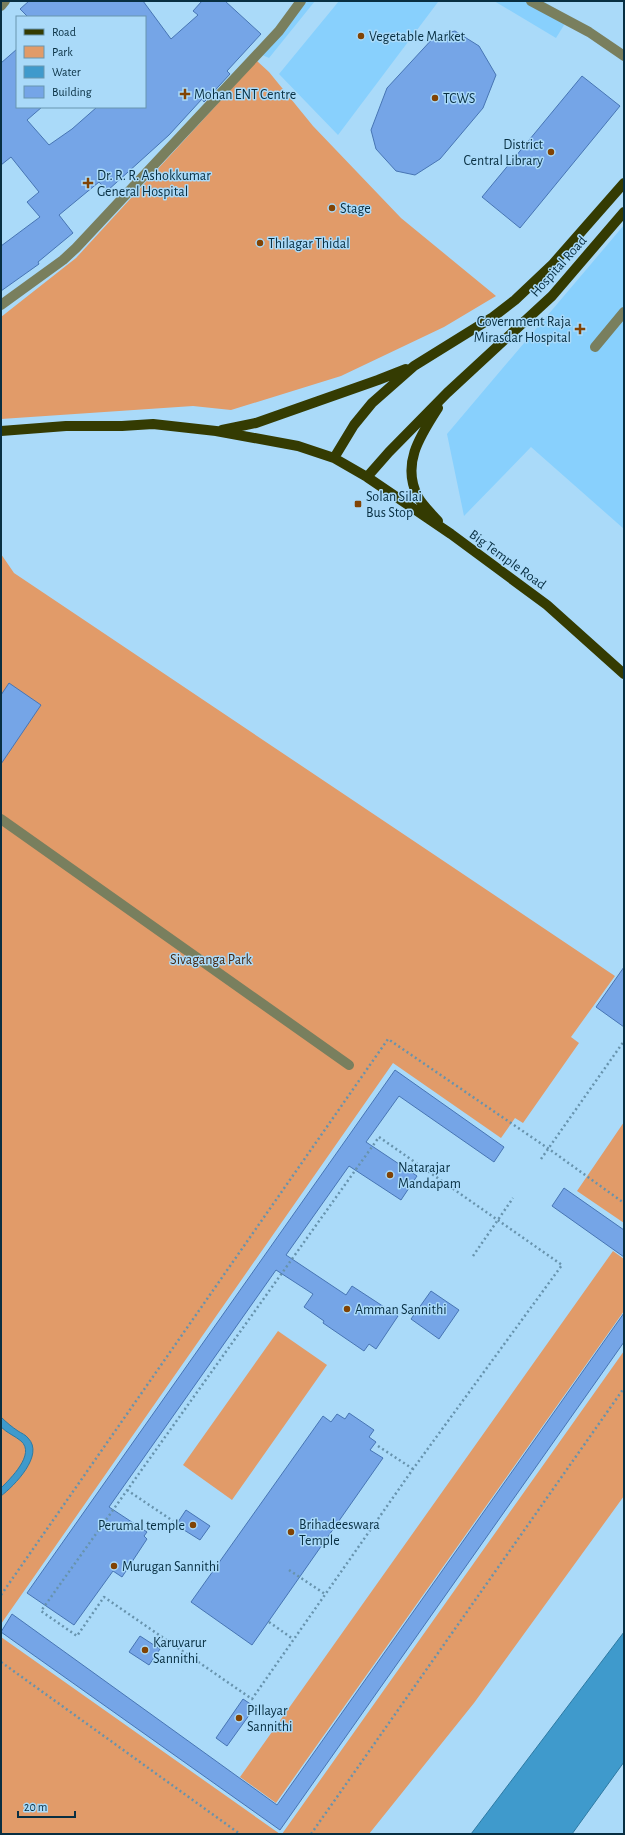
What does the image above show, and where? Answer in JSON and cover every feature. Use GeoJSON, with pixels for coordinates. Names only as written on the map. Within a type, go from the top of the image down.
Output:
{"type":"FeatureCollection","features":[{"type":"Feature","properties":{"kind":"main road","name":"Hospital Road"},"geometry":{"type":"LineString","coordinates":[[414,366],[493,318],[515,300],[552,265],[624,183]]}},
{"type":"Feature","properties":{"kind":"main road","name":"Hospital Road"},"geometry":{"type":"LineString","coordinates":[[447,393],[552,296],[624,212]]}},
{"type":"Feature","properties":{"kind":"main road"},"geometry":{"type":"LineString","coordinates":[[1,431],[66,426],[122,426],[153,424],[216,431],[256,423],[414,366]]}},
{"type":"Feature","properties":{"kind":"main road"},"geometry":{"type":"LineString","coordinates":[[334,458],[354,424],[372,403],[414,366]]}},
{"type":"Feature","properties":{"kind":"main road"},"geometry":{"type":"LineString","coordinates":[[367,477],[389,452],[447,393]]}},
{"type":"Feature","properties":{"kind":"main road"},"geometry":{"type":"LineString","coordinates":[[447,393],[418,440],[412,462],[411,482],[419,499],[451,534]]}},
{"type":"Feature","properties":{"kind":"main road","name":"Big Temple Road"},"geometry":{"type":"LineString","coordinates":[[216,431],[298,446],[334,458],[367,477],[451,534],[547,605],[624,674]]}},
{"type":"Feature","properties":{"kind":"street"},"geometry":{"type":"LineString","coordinates":[[1,6],[5,1]]}},
{"type":"Feature","properties":{"kind":"street"},"geometry":{"type":"LineString","coordinates":[[1,305],[76,248],[279,31],[301,1]]}},
{"type":"Feature","properties":{"kind":"street"},"geometry":{"type":"LineString","coordinates":[[531,1],[589,32],[624,56]]}},
{"type":"Feature","properties":{"kind":"street"},"geometry":{"type":"LineString","coordinates":[[595,347],[624,312]]}},
{"type":"Feature","properties":{"kind":"street"},"geometry":{"type":"LineString","coordinates":[[1,819],[349,1064]]}},
{"type":"Feature","properties":{"kind":"path"},"geometry":{"type":"LineString","coordinates":[[1,1595],[388,1039],[624,1202]]}},
{"type":"Feature","properties":{"kind":"path"},"geometry":{"type":"LineString","coordinates":[[541,1159],[624,1041]]}},
{"type":"Feature","properties":{"kind":"path"},"geometry":{"type":"LineString","coordinates":[[379,1137],[498,1221],[562,1265],[413,1469],[252,1699],[104,1597],[77,1636],[41,1611],[379,1137]]}},
{"type":"Feature","properties":{"kind":"path"},"geometry":{"type":"LineString","coordinates":[[473,1256],[513,1198]]}},
{"type":"Feature","properties":{"kind":"path"},"geometry":{"type":"LineString","coordinates":[[311,1834],[624,1388]]}},
{"type":"Feature","properties":{"kind":"path"},"geometry":{"type":"LineString","coordinates":[[378,1446],[413,1469]]}},
{"type":"Feature","properties":{"kind":"path"},"geometry":{"type":"LineString","coordinates":[[127,1490],[173,1521]]}},
{"type":"Feature","properties":{"kind":"path"},"geometry":{"type":"LineString","coordinates":[[289,1570],[325,1594]]}},
{"type":"Feature","properties":{"kind":"path"},"geometry":{"type":"LineString","coordinates":[[268,1622],[293,1639]]}},
{"type":"Feature","properties":{"kind":"path"},"geometry":{"type":"LineString","coordinates":[[1,1662],[240,1834]]}},
{"type":"Feature","properties":{"kind":"shaded area"},"geometry":{"type":"Polygon","coordinates":[[[297,1],[315,1],[269,58],[258,53],[297,1]]]}},
{"type":"Feature","properties":{"kind":"shaded area","name":"Vegetable Market"},"geometry":{"type":"Polygon","coordinates":[[[339,1],[438,2],[338,135],[279,74],[339,1]]]}},
{"type":"Feature","properties":{"kind":"shaded area"},"geometry":{"type":"Polygon","coordinates":[[[494,1],[543,1],[569,17],[556,38],[494,1]]]}},
{"type":"Feature","properties":{"kind":"shaded area","name":"Government Raja Mirasdar Hospital"},"geometry":{"type":"Polygon","coordinates":[[[624,225],[624,529],[531,447],[464,516],[447,434],[624,225]]]}},
{"type":"Feature","properties":{"kind":"green space","name":"Thilagar Thidal"},"geometry":{"type":"Polygon","coordinates":[[[257,61],[269,72],[313,126],[401,218],[496,296],[444,327],[341,376],[231,410],[193,406],[1,419],[1,317],[76,258],[257,61]]]}},
{"type":"Feature","properties":{"kind":"green space","name":"Sivaganga Park"},"geometry":{"type":"Polygon","coordinates":[[[1,554],[14,573],[615,976],[571,1037],[579,1043],[523,1123],[515,1118],[501,1138],[393,1063],[1,1624],[1,554]]]}},
{"type":"Feature","properties":{"kind":"green space"},"geometry":{"type":"Polygon","coordinates":[[[624,1122],[624,1223],[577,1191],[624,1122]]]}},
{"type":"Feature","properties":{"kind":"green space"},"geometry":{"type":"Polygon","coordinates":[[[613,1251],[624,1259],[624,1311],[276,1803],[240,1777],[613,1251]]]}},
{"type":"Feature","properties":{"kind":"green space"},"geometry":{"type":"Polygon","coordinates":[[[278,1331],[327,1365],[232,1500],[183,1465],[278,1331]]]}},
{"type":"Feature","properties":{"kind":"green space"},"geometry":{"type":"Polygon","coordinates":[[[624,1351],[624,1496],[474,1703],[369,1834],[282,1834],[624,1351]]]}},
{"type":"Feature","properties":{"kind":"green space"},"geometry":{"type":"Polygon","coordinates":[[[1,1637],[280,1834],[1,1834],[1,1637]]]}},
{"type":"Feature","properties":{"kind":"water"},"geometry":{"type":"Polygon","coordinates":[[[1,1417],[27,1437],[32,1445],[33,1453],[26,1470],[20,1478],[1,1496],[1,1488],[15,1473],[24,1459],[25,1446],[21,1441],[1,1427],[1,1417]]]}},
{"type":"Feature","properties":{"kind":"water"},"geometry":{"type":"Polygon","coordinates":[[[624,1632],[624,1762],[572,1834],[471,1834],[624,1632]]]}},
{"type":"Feature","properties":{"kind":"building"},"geometry":{"type":"Polygon","coordinates":[[[29,1],[143,1],[171,39],[198,15],[193,11],[202,1],[225,1],[261,34],[227,71],[230,74],[208,98],[204,102],[202,99],[169,135],[107,191],[99,182],[59,215],[73,233],[38,262],[39,264],[1,291],[1,246],[40,217],[27,202],[39,192],[11,157],[1,165],[1,63],[16,50],[16,108],[41,108],[27,120],[49,145],[72,129],[96,108],[146,108],[146,16],[27,16],[20,9],[29,1]]]}},
{"type":"Feature","properties":{"kind":"building","name":"TCWS"},"geometry":{"type":"Polygon","coordinates":[[[455,31],[479,46],[496,75],[483,108],[440,159],[415,175],[396,171],[376,149],[371,130],[387,88],[435,36],[455,31]]]}},
{"type":"Feature","properties":{"kind":"building","name":"District Central Library"},"geometry":{"type":"Polygon","coordinates":[[[582,76],[620,106],[520,228],[482,197],[582,76]]]}},
{"type":"Feature","properties":{"kind":"building"},"geometry":{"type":"Polygon","coordinates":[[[9,683],[41,705],[1,764],[1,695],[9,683]]]}},
{"type":"Feature","properties":{"kind":"building"},"geometry":{"type":"Polygon","coordinates":[[[624,967],[624,1027],[596,1007],[624,967]]]}},
{"type":"Feature","properties":{"kind":"building"},"geometry":{"type":"Polygon","coordinates":[[[395,1070],[504,1147],[494,1162],[399,1096],[366,1142],[417,1176],[401,1200],[349,1166],[286,1255],[346,1295],[352,1286],[398,1316],[376,1349],[369,1344],[364,1351],[323,1323],[324,1321],[304,1307],[313,1294],[276,1270],[109,1507],[147,1532],[144,1536],[147,1539],[122,1577],[113,1571],[74,1625],[27,1593],[395,1070]]]}},
{"type":"Feature","properties":{"kind":"building"},"geometry":{"type":"Polygon","coordinates":[[[564,1188],[624,1230],[624,1257],[552,1206],[564,1188]]]}},
{"type":"Feature","properties":{"kind":"building"},"geometry":{"type":"Polygon","coordinates":[[[431,1291],[459,1310],[439,1339],[411,1319],[431,1291]]]}},
{"type":"Feature","properties":{"kind":"building"},"geometry":{"type":"Polygon","coordinates":[[[624,1313],[624,1342],[280,1830],[1,1632],[12,1614],[277,1805],[624,1313]]]}},
{"type":"Feature","properties":{"kind":"building","name":"Brihadeeswara Temple"},"geometry":{"type":"Polygon","coordinates":[[[349,1413],[374,1430],[369,1437],[376,1442],[370,1450],[383,1458],[252,1645],[191,1602],[323,1416],[331,1422],[337,1414],[345,1419],[349,1413]]]}},
{"type":"Feature","properties":{"kind":"building","name":"Perumal temple"},"geometry":{"type":"Polygon","coordinates":[[[186,1510],[210,1526],[200,1540],[176,1525],[186,1510]]]}},
{"type":"Feature","properties":{"kind":"building","name":"Karuvarur Sannithi"},"geometry":{"type":"Polygon","coordinates":[[[140,1636],[160,1649],[149,1665],[129,1652],[140,1636]]]}},
{"type":"Feature","properties":{"kind":"building","name":"Pillayar Sannithi"},"geometry":{"type":"Polygon","coordinates":[[[243,1699],[255,1707],[227,1746],[216,1738],[243,1699]]]}},
{"type":"Feature","properties":{"kind":"place","name":"Vegetable Market"},"geometry":{"type":"Point","coordinates":[361,36]}},
{"type":"Feature","properties":{"kind":"place","name":"Mohan ENT Centre"},"geometry":{"type":"Point","coordinates":[185,94]}},
{"type":"Feature","properties":{"kind":"place","name":"TCWS"},"geometry":{"type":"Point","coordinates":[435,98]}},
{"type":"Feature","properties":{"kind":"place","name":"District Central Library"},"geometry":{"type":"Point","coordinates":[551,152]}},
{"type":"Feature","properties":{"kind":"place","name":"Dr. R. R. Ashokkumar General Hospital"},"geometry":{"type":"Point","coordinates":[88,183]}},
{"type":"Feature","properties":{"kind":"place","name":"Stage"},"geometry":{"type":"Point","coordinates":[332,208]}},
{"type":"Feature","properties":{"kind":"place","name":"Thilagar Thidal"},"geometry":{"type":"Point","coordinates":[260,243]}},
{"type":"Feature","properties":{"kind":"place","name":"Government Raja Mirasdar Hospital"},"geometry":{"type":"Point","coordinates":[580,329]}},
{"type":"Feature","properties":{"kind":"place","name":"Solan Silai Bus Stop"},"geometry":{"type":"Point","coordinates":[358,504]}},
{"type":"Feature","properties":{"kind":"place","name":"Natarajar Mandapam"},"geometry":{"type":"Point","coordinates":[390,1175]}},
{"type":"Feature","properties":{"kind":"place","name":"Amman Sannithi"},"geometry":{"type":"Point","coordinates":[347,1309]}},
{"type":"Feature","properties":{"kind":"place","name":"Perumal temple"},"geometry":{"type":"Point","coordinates":[193,1525]}},
{"type":"Feature","properties":{"kind":"place","name":"Brihadeeswara Temple"},"geometry":{"type":"Point","coordinates":[291,1532]}},
{"type":"Feature","properties":{"kind":"place","name":"Murugan Sannithi"},"geometry":{"type":"Point","coordinates":[114,1566]}},
{"type":"Feature","properties":{"kind":"place","name":"Karuvarur Sannithi"},"geometry":{"type":"Point","coordinates":[145,1650]}},
{"type":"Feature","properties":{"kind":"place","name":"Pillayar Sannithi"},"geometry":{"type":"Point","coordinates":[239,1718]}}]}
